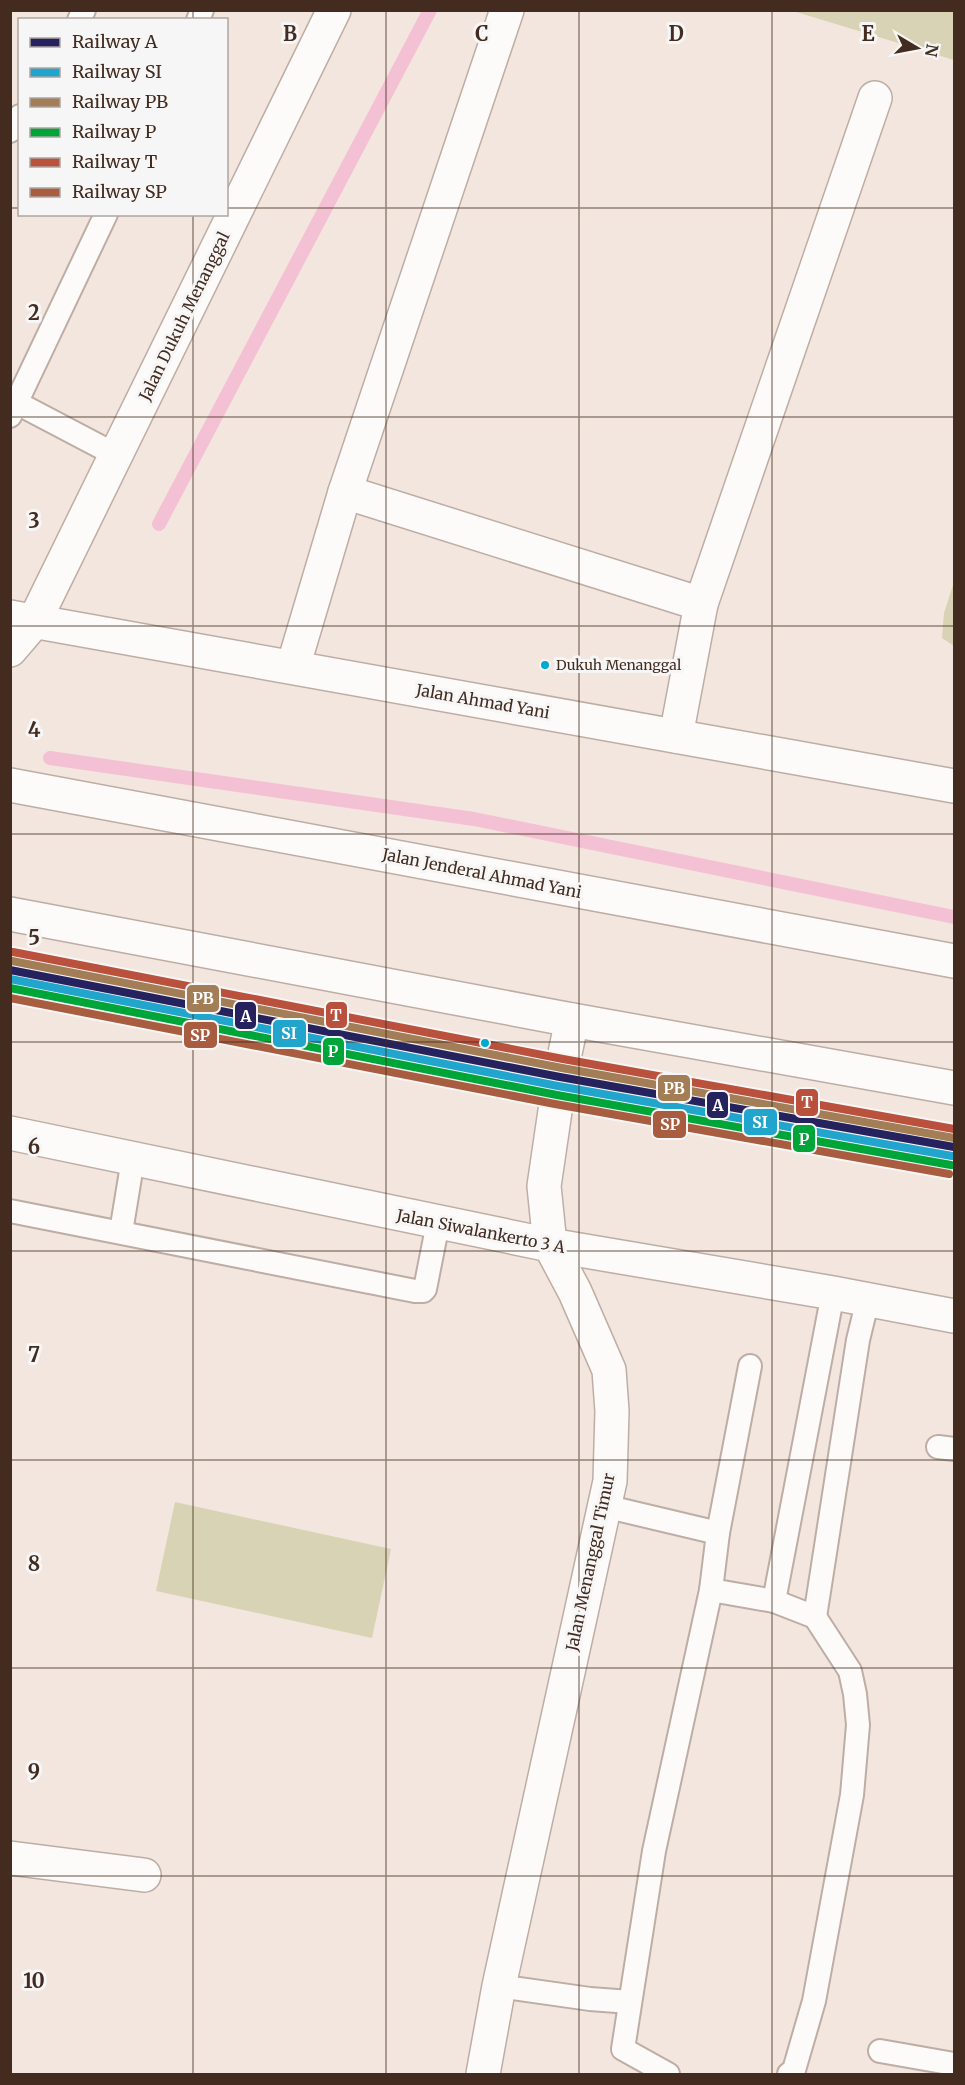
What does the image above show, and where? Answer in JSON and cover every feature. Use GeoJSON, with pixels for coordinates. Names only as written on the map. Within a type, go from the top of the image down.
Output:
{"type":"FeatureCollection","features":[{"type":"Feature","properties":{"kind":"main road","name":"Jalan Dukuh Menanggal"},"geometry":{"type":"LineString","coordinates":[[10,650],[22,619],[116,455],[334,10]]}},
{"type":"Feature","properties":{"kind":"main road"},"geometry":{"type":"LineString","coordinates":[[293,667],[345,492],[507,10]]}},
{"type":"Feature","properties":{"kind":"main road"},"geometry":{"type":"LineString","coordinates":[[676,736],[701,604],[875,98]]}},
{"type":"Feature","properties":{"kind":"main road"},"geometry":{"type":"LineString","coordinates":[[345,492],[701,604]]}},
{"type":"Feature","properties":{"kind":"main road","name":"Jalan Ahmad Yani"},"geometry":{"type":"LineString","coordinates":[[22,619],[954,786]]}},
{"type":"Feature","properties":{"kind":"main road","name":"Jalan Jenderal Ahmad Yani"},"geometry":{"type":"LineString","coordinates":[[10,785],[954,961]]}},
{"type":"Feature","properties":{"kind":"main road"},"geometry":{"type":"LineString","coordinates":[[10,914],[572,1020],[954,1088]]}},
{"type":"Feature","properties":{"kind":"main road","name":"Jalan Menanggal Timur"},"geometry":{"type":"LineString","coordinates":[[483,2074],[498,1986],[609,1481],[612,1411],[609,1370],[580,1303],[550,1245],[544,1186],[560,1077],[572,1020]]}},
{"type":"Feature","properties":{"kind":"main road","name":"Jalan Siwalankerto 3 A"},"geometry":{"type":"LineString","coordinates":[[10,1133],[550,1245],[868,1299],[954,1316]]}},
{"type":"Feature","properties":{"kind":"main road"},"geometry":{"type":"LineString","coordinates":[[10,1858],[144,1875]]}},
{"type":"Feature","properties":{"kind":"lane"},"geometry":{"type":"LineString","coordinates":[[105,216],[14,410],[116,455]]}},
{"type":"Feature","properties":{"kind":"lane"},"geometry":{"type":"LineString","coordinates":[[122,1232],[134,1159]]}},
{"type":"Feature","properties":{"kind":"lane"},"geometry":{"type":"LineString","coordinates":[[10,1211],[415,1292],[426,1289],[438,1223]]}},
{"type":"Feature","properties":{"kind":"lane"},"geometry":{"type":"LineString","coordinates":[[774,1601],[833,1293]]}},
{"type":"Feature","properties":{"kind":"lane"},"geometry":{"type":"LineString","coordinates":[[814,1617],[858,1341],[868,1299]]}},
{"type":"Feature","properties":{"kind":"lane"},"geometry":{"type":"LineString","coordinates":[[668,2074],[623,2049],[654,1851],[711,1590],[718,1533],[750,1366]]}},
{"type":"Feature","properties":{"kind":"lane"},"geometry":{"type":"LineString","coordinates":[[604,1506],[718,1533]]}},
{"type":"Feature","properties":{"kind":"lane"},"geometry":{"type":"LineString","coordinates":[[711,1590],[774,1601],[814,1617],[850,1671],[855,1694],[858,1725],[852,1795],[814,2001],[795,2070],[789,2074]]}},
{"type":"Feature","properties":{"kind":"lane"},"geometry":{"type":"LineString","coordinates":[[498,1986],[590,1999],[630,2002]]}},
{"type":"Feature","properties":{"kind":"lane"},"geometry":{"type":"LineString","coordinates":[[880,2051],[954,2064]]}},
{"type":"Feature","properties":{"kind":"shaded area"},"geometry":{"type":"Polygon","coordinates":[[[793,11],[954,11],[954,60],[793,11]]]}},
{"type":"Feature","properties":{"kind":"shaded area"},"geometry":{"type":"Polygon","coordinates":[[[954,582],[954,646],[942,638],[944,613],[954,582]]]}},
{"type":"Feature","properties":{"kind":"shaded area"},"geometry":{"type":"Polygon","coordinates":[[[175,1502],[391,1549],[372,1638],[156,1591],[175,1502]]]}},
{"type":"Feature","properties":{"kind":"waterway"},"geometry":{"type":"LineString","coordinates":[[159,524],[430,10]]}},
{"type":"Feature","properties":{"kind":"waterway"},"geometry":{"type":"LineString","coordinates":[[50,758],[474,819],[954,917]]}},
{"type":"Feature","properties":{"kind":"rail line","name":"T"},"geometry":{"type":"LineString","coordinates":[[13,952],[563,1059],[954,1129]]}},
{"type":"Feature","properties":{"kind":"rail line","name":"PB"},"geometry":{"type":"LineString","coordinates":[[12,961],[562,1068],[954,1138]]}},
{"type":"Feature","properties":{"kind":"rail line","name":"A"},"geometry":{"type":"LineString","coordinates":[[10,970],[560,1077],[954,1147]]}},
{"type":"Feature","properties":{"kind":"rail line","name":"SI"},"geometry":{"type":"LineString","coordinates":[[10,979],[558,1086],[952,1156]]}},
{"type":"Feature","properties":{"kind":"rail line","name":"P"},"geometry":{"type":"LineString","coordinates":[[10,988],[557,1095],[951,1165]]}},
{"type":"Feature","properties":{"kind":"rail line","name":"SP"},"geometry":{"type":"LineString","coordinates":[[10,998],[555,1104],[949,1174]]}},
{"type":"Feature","properties":{"kind":"place","name":"Dukuh Menanggal"},"geometry":{"type":"Point","coordinates":[545,665]}}]}
